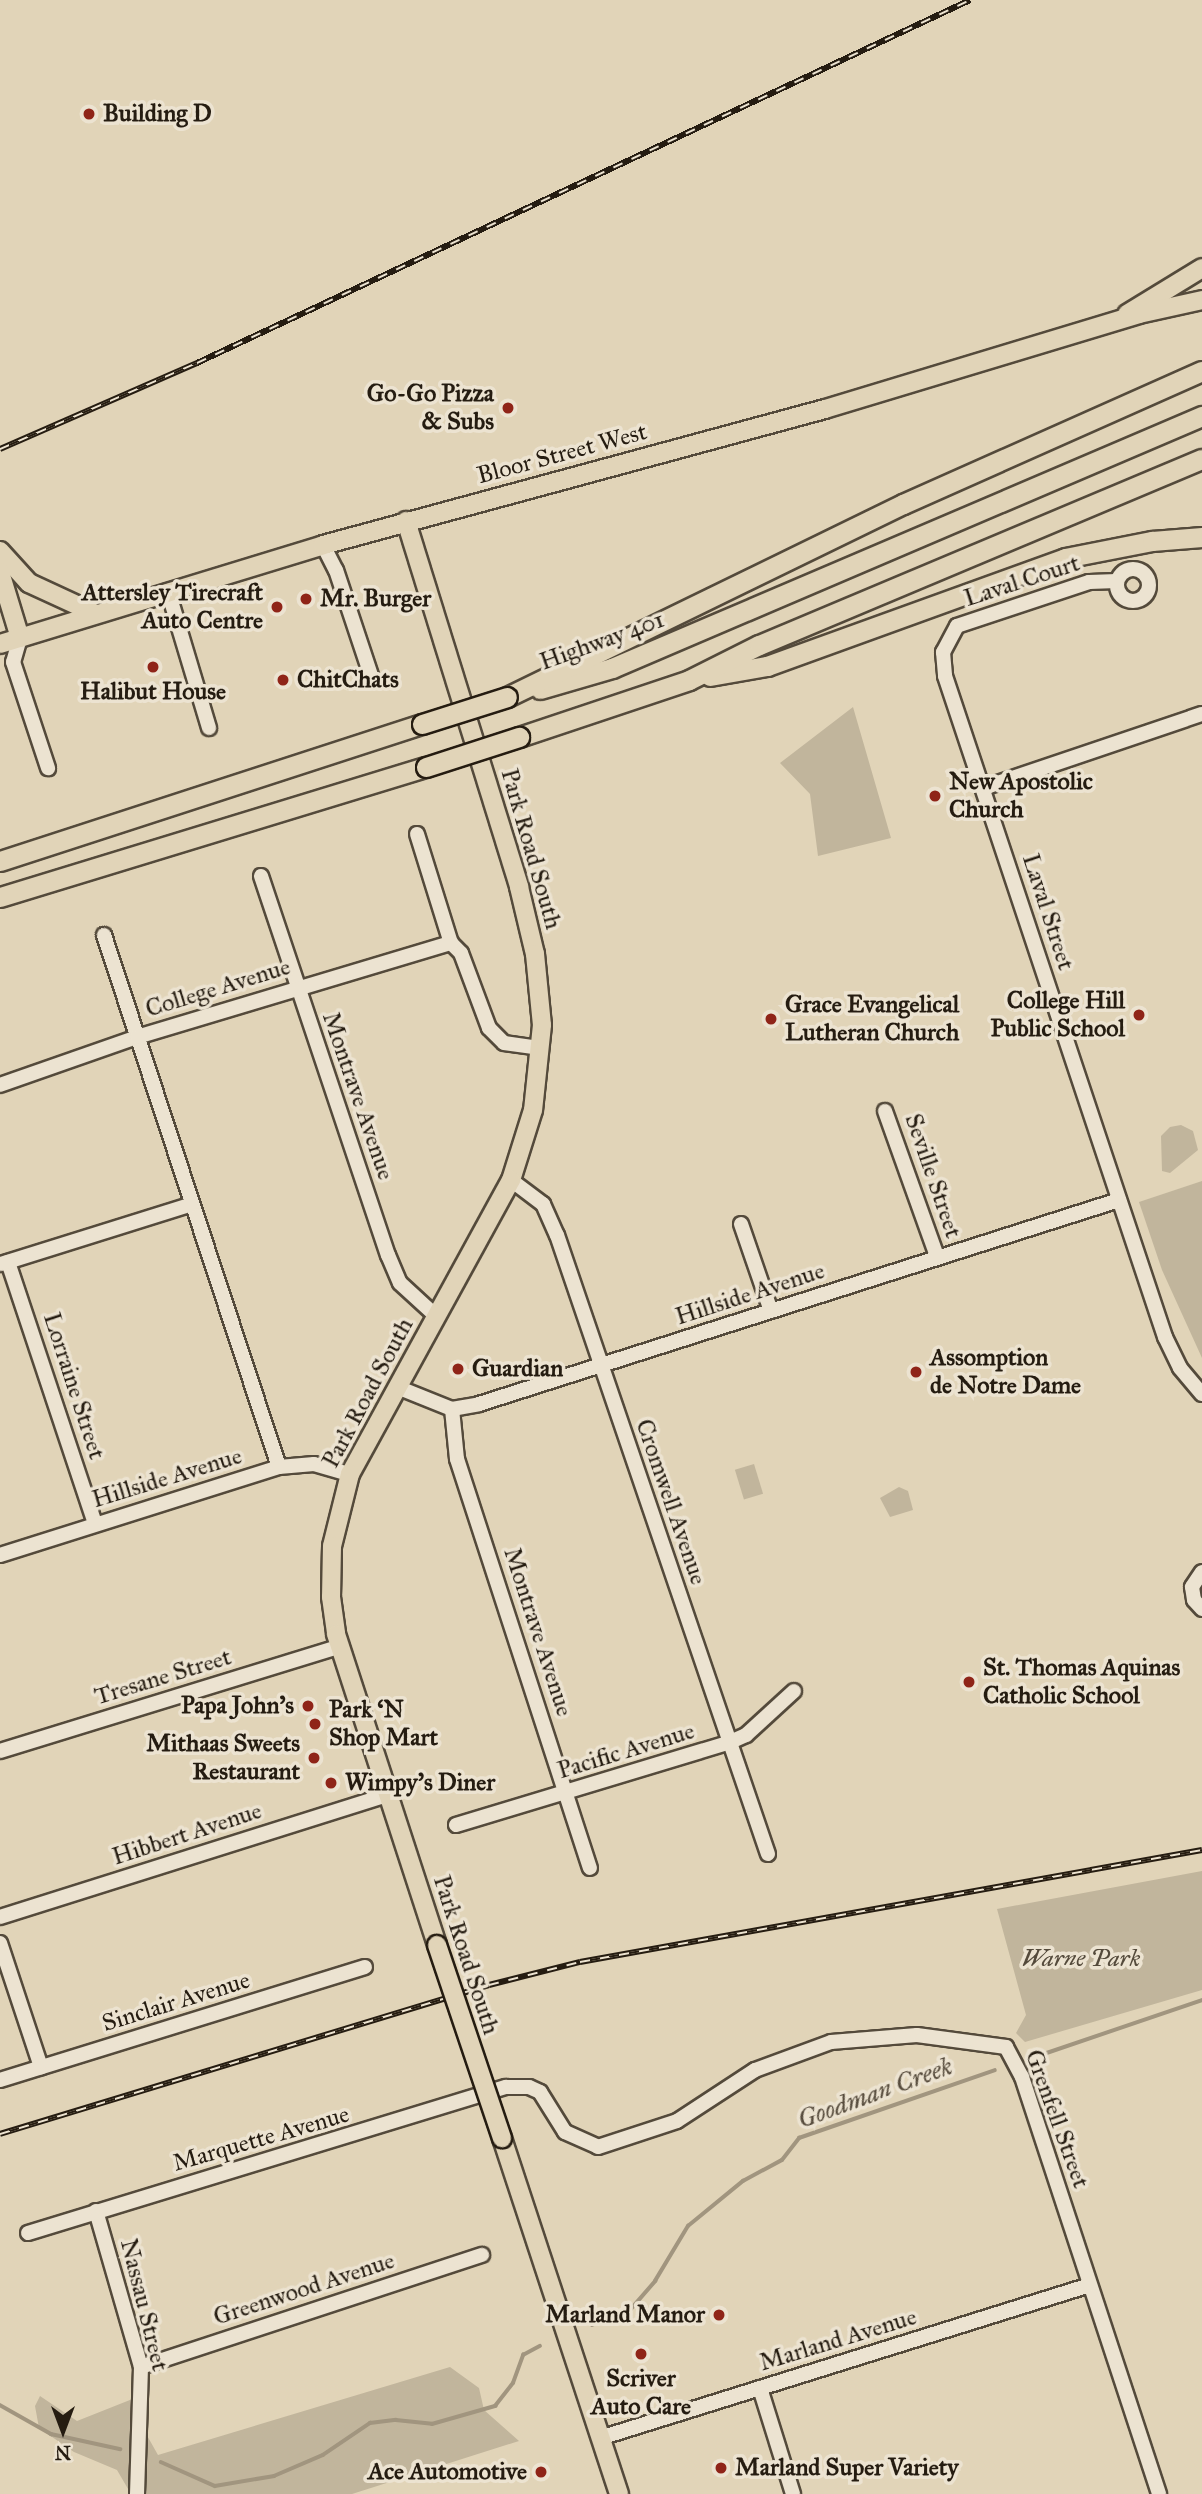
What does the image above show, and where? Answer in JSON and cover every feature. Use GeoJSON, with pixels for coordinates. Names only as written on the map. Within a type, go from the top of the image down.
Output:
{"type":"FeatureCollection","features":[{"type":"Feature","properties":{"kind":"highway"},"geometry":{"type":"LineString","coordinates":[[507,697],[903,504],[1202,371]]}},
{"type":"Feature","properties":{"kind":"highway","name":"Highway 401"},"geometry":{"type":"LineString","coordinates":[[0,861],[507,697],[612,668],[1202,416]]}},
{"type":"Feature","properties":{"kind":"highway"},"geometry":{"type":"LineString","coordinates":[[0,897],[426,767],[689,680],[759,645],[1202,459]]}},
{"type":"Feature","properties":{"kind":"highway"},"geometry":{"type":"LineString","coordinates":[[689,680],[767,666],[1065,558],[1152,541],[1202,537]]}},
{"type":"Feature","properties":{"kind":"main road"},"geometry":{"type":"LineString","coordinates":[[1119,320],[1152,295],[1202,268]]}},
{"type":"Feature","properties":{"kind":"main road","name":"Bloor Street West"},"geometry":{"type":"LineString","coordinates":[[1139,314],[1202,280]]}},
{"type":"Feature","properties":{"kind":"main road","name":"Bloor Street West"},"geometry":{"type":"LineString","coordinates":[[0,644],[94,613],[406,521],[825,409],[1139,314],[1202,300]]}},
{"type":"Feature","properties":{"kind":"main road","name":"Park Road South"},"geometry":{"type":"LineString","coordinates":[[406,521],[531,932],[540,982],[541,1048],[527,1134],[511,1180],[350,1474],[336,1523],[330,1565],[339,1647],[618,2494]]}},
{"type":"Feature","properties":{"kind":"main road"},"geometry":{"type":"LineString","coordinates":[[0,551],[29,583],[94,613]]}},
{"type":"Feature","properties":{"kind":"main road"},"geometry":{"type":"LineString","coordinates":[[0,572],[20,638]]}},
{"type":"Feature","properties":{"kind":"street"},"geometry":{"type":"LineString","coordinates":[[323,545],[336,570],[372,678]]}},
{"type":"Feature","properties":{"kind":"street","name":"Laval Court"},"geometry":{"type":"LineString","coordinates":[[947,638],[971,620],[1088,582],[1117,581]]}},
{"type":"Feature","properties":{"kind":"street"},"geometry":{"type":"LineString","coordinates":[[169,591],[209,728]]}},
{"type":"Feature","properties":{"kind":"street"},"geometry":{"type":"LineString","coordinates":[[20,638],[13,662],[48,768]]}},
{"type":"Feature","properties":{"kind":"street","name":"Laval Street"},"geometry":{"type":"LineString","coordinates":[[947,638],[945,676],[1119,1200],[1171,1352],[1202,1394]]}},
{"type":"Feature","properties":{"kind":"street"},"geometry":{"type":"LineString","coordinates":[[983,788],[1202,714]]}},
{"type":"Feature","properties":{"kind":"street"},"geometry":{"type":"LineString","coordinates":[[418,834],[452,934],[451,943],[461,953],[489,1028],[504,1043],[541,1048]]}},
{"type":"Feature","properties":{"kind":"street","name":"Montrave Avenue"},"geometry":{"type":"LineString","coordinates":[[261,876],[388,1255],[400,1283],[436,1316]]}},
{"type":"Feature","properties":{"kind":"street"},"geometry":{"type":"LineString","coordinates":[[104,935],[279,1467]]}},
{"type":"Feature","properties":{"kind":"street","name":"College Avenue"},"geometry":{"type":"LineString","coordinates":[[0,1085],[137,1037],[451,943]]}},
{"type":"Feature","properties":{"kind":"street","name":"Seville Street"},"geometry":{"type":"LineString","coordinates":[[886,1111],[937,1256]]}},
{"type":"Feature","properties":{"kind":"street","name":"Cromwell Avenue"},"geometry":{"type":"LineString","coordinates":[[511,1180],[543,1204],[602,1367],[768,1854]]}},
{"type":"Feature","properties":{"kind":"street","name":"Hillside Avenue"},"geometry":{"type":"LineString","coordinates":[[452,1409],[602,1367],[937,1256],[1119,1200]]}},
{"type":"Feature","properties":{"kind":"street"},"geometry":{"type":"LineString","coordinates":[[4,1263],[192,1204]]}},
{"type":"Feature","properties":{"kind":"street"},"geometry":{"type":"LineString","coordinates":[[741,1224],[771,1311]]}},
{"type":"Feature","properties":{"kind":"street","name":"Lorraine Street"},"geometry":{"type":"LineString","coordinates":[[4,1263],[95,1524]]}},
{"type":"Feature","properties":{"kind":"street"},"geometry":{"type":"LineString","coordinates":[[397,1387],[452,1409]]}},
{"type":"Feature","properties":{"kind":"street","name":"Montrave Avenue"},"geometry":{"type":"LineString","coordinates":[[452,1409],[457,1460],[568,1793],[590,1868]]}},
{"type":"Feature","properties":{"kind":"street","name":"Hillside Avenue"},"geometry":{"type":"LineString","coordinates":[[0,1555],[279,1467],[314,1464],[350,1474]]}},
{"type":"Feature","properties":{"kind":"street"},"geometry":{"type":"LineString","coordinates":[[1202,1572],[1192,1587],[1194,1600],[1202,1609]]}},
{"type":"Feature","properties":{"kind":"street","name":"Tresane Street"},"geometry":{"type":"LineString","coordinates":[[0,1751],[339,1647]]}},
{"type":"Feature","properties":{"kind":"street","name":"Pacific Avenue"},"geometry":{"type":"LineString","coordinates":[[456,1825],[728,1743],[746,1735],[794,1691]]}},
{"type":"Feature","properties":{"kind":"street","name":"Hibbert Avenue"},"geometry":{"type":"LineString","coordinates":[[0,1917],[387,1795]]}},
{"type":"Feature","properties":{"kind":"street"},"geometry":{"type":"LineString","coordinates":[[0,1943],[41,2067]]}},
{"type":"Feature","properties":{"kind":"street","name":"Sinclair Avenue"},"geometry":{"type":"LineString","coordinates":[[0,2080],[365,1967]]}},
{"type":"Feature","properties":{"kind":"street","name":"Grenfell Street"},"geometry":{"type":"LineString","coordinates":[[506,2087],[528,2087],[540,2092],[565,2132],[598,2147],[677,2121],[755,2070],[831,2042],[917,2035],[1006,2046],[1022,2077],[1159,2494]]}},
{"type":"Feature","properties":{"kind":"street","name":"Marquette Avenue"},"geometry":{"type":"LineString","coordinates":[[28,2233],[506,2087]]}},
{"type":"Feature","properties":{"kind":"street","name":"Nassau Street"},"geometry":{"type":"LineString","coordinates":[[96,2211],[141,2367],[137,2494]]}},
{"type":"Feature","properties":{"kind":"street","name":"Greenwood Avenue"},"geometry":{"type":"LineString","coordinates":[[141,2367],[482,2255]]}},
{"type":"Feature","properties":{"kind":"street","name":"Marland Avenue"},"geometry":{"type":"LineString","coordinates":[[600,2438],[1090,2285]]}},
{"type":"Feature","properties":{"kind":"street"},"geometry":{"type":"LineString","coordinates":[[760,2388],[793,2494]]}},
{"type":"Feature","properties":{"kind":"green space"},"geometry":{"type":"Polygon","coordinates":[[[853,707],[891,838],[818,856],[810,794],[780,763],[853,707]]]}},
{"type":"Feature","properties":{"kind":"green space"},"geometry":{"type":"Polygon","coordinates":[[[1181,1125],[1193,1131],[1198,1150],[1170,1173],[1162,1171],[1161,1136],[1170,1127],[1181,1125]]]}},
{"type":"Feature","properties":{"kind":"green space"},"geometry":{"type":"Polygon","coordinates":[[[1202,1181],[1202,1358],[1162,1270],[1139,1202],[1202,1181]]]}},
{"type":"Feature","properties":{"kind":"green space"},"geometry":{"type":"Polygon","coordinates":[[[754,1464],[763,1494],[744,1499],[735,1470],[754,1464]]]}},
{"type":"Feature","properties":{"kind":"green space"},"geometry":{"type":"Polygon","coordinates":[[[899,1487],[908,1491],[913,1510],[890,1517],[880,1498],[899,1487]]]}},
{"type":"Feature","properties":{"kind":"green space","name":"Warne Park"},"geometry":{"type":"Polygon","coordinates":[[[1202,1871],[1202,1990],[1025,2042],[1016,2033],[1026,2015],[997,1909],[1202,1871]]]}},
{"type":"Feature","properties":{"kind":"green space"},"geometry":{"type":"Polygon","coordinates":[[[450,2367],[479,2388],[484,2410],[519,2441],[352,2494],[131,2494],[117,2470],[74,2452],[39,2428],[35,2406],[40,2396],[77,2421],[140,2396],[136,2416],[158,2455],[450,2367]]]}},
{"type":"Feature","properties":{"kind":"waterway","name":"Goodman Creek"},"geometry":{"type":"LineString","coordinates":[[1035,2057],[1202,2000]]}},
{"type":"Feature","properties":{"kind":"waterway","name":"Goodman Creek"},"geometry":{"type":"LineString","coordinates":[[592,2325],[631,2309],[655,2281],[688,2226],[743,2181],[782,2160],[799,2138],[995,2070]]}},
{"type":"Feature","properties":{"kind":"waterway","name":"Goodman Creek"},"geometry":{"type":"LineString","coordinates":[[161,2462],[215,2486],[274,2476],[323,2455],[370,2423],[396,2420],[432,2424],[495,2406],[513,2383],[523,2355],[540,2346]]}},
{"type":"Feature","properties":{"kind":"waterway","name":"Goodman Creek"},"geometry":{"type":"LineString","coordinates":[[0,2405],[51,2434],[120,2449]]}},
{"type":"Feature","properties":{"kind":"railway"},"geometry":{"type":"LineString","coordinates":[[0,449],[197,363],[970,0]]}},
{"type":"Feature","properties":{"kind":"railway"},"geometry":{"type":"LineString","coordinates":[[0,2134],[489,1985],[580,1962],[1202,1850]]}},
{"type":"Feature","properties":{"kind":"place","name":"Building D"},"geometry":{"type":"Point","coordinates":[89,114]}},
{"type":"Feature","properties":{"kind":"place","name":"Go-Go Pizza & Subs"},"geometry":{"type":"Point","coordinates":[508,408]}},
{"type":"Feature","properties":{"kind":"place","name":"Mr. Burger"},"geometry":{"type":"Point","coordinates":[306,599]}},
{"type":"Feature","properties":{"kind":"place","name":"Attersley Tirecraft Auto Centre"},"geometry":{"type":"Point","coordinates":[277,607]}},
{"type":"Feature","properties":{"kind":"place","name":"Halibut House"},"geometry":{"type":"Point","coordinates":[153,667]}},
{"type":"Feature","properties":{"kind":"place","name":"ChitChats"},"geometry":{"type":"Point","coordinates":[283,680]}},
{"type":"Feature","properties":{"kind":"place","name":"New Apostolic Church"},"geometry":{"type":"Point","coordinates":[935,796]}},
{"type":"Feature","properties":{"kind":"place","name":"College Hill Public School"},"geometry":{"type":"Point","coordinates":[1139,1015]}},
{"type":"Feature","properties":{"kind":"place","name":"Grace Evangelical Lutheran Church"},"geometry":{"type":"Point","coordinates":[771,1019]}},
{"type":"Feature","properties":{"kind":"place","name":"Guardian"},"geometry":{"type":"Point","coordinates":[458,1369]}},
{"type":"Feature","properties":{"kind":"place","name":"Assomption de Notre Dame"},"geometry":{"type":"Point","coordinates":[916,1372]}},
{"type":"Feature","properties":{"kind":"place","name":"St. Thomas Aquinas Catholic School"},"geometry":{"type":"Point","coordinates":[969,1682]}},
{"type":"Feature","properties":{"kind":"place","name":"Papa John's"},"geometry":{"type":"Point","coordinates":[308,1706]}},
{"type":"Feature","properties":{"kind":"place","name":"Park ‘N Shop Mart"},"geometry":{"type":"Point","coordinates":[315,1724]}},
{"type":"Feature","properties":{"kind":"place","name":"Mithaas Sweets Restaurant"},"geometry":{"type":"Point","coordinates":[314,1758]}},
{"type":"Feature","properties":{"kind":"place","name":"Wimpy's Diner"},"geometry":{"type":"Point","coordinates":[331,1783]}},
{"type":"Feature","properties":{"kind":"place","name":"Marland Manor"},"geometry":{"type":"Point","coordinates":[719,2315]}},
{"type":"Feature","properties":{"kind":"place","name":"Scriver Auto Care"},"geometry":{"type":"Point","coordinates":[641,2354]}},
{"type":"Feature","properties":{"kind":"place","name":"Marland Super Variety"},"geometry":{"type":"Point","coordinates":[721,2468]}},
{"type":"Feature","properties":{"kind":"place","name":"Ace Automotive"},"geometry":{"type":"Point","coordinates":[541,2472]}}]}
